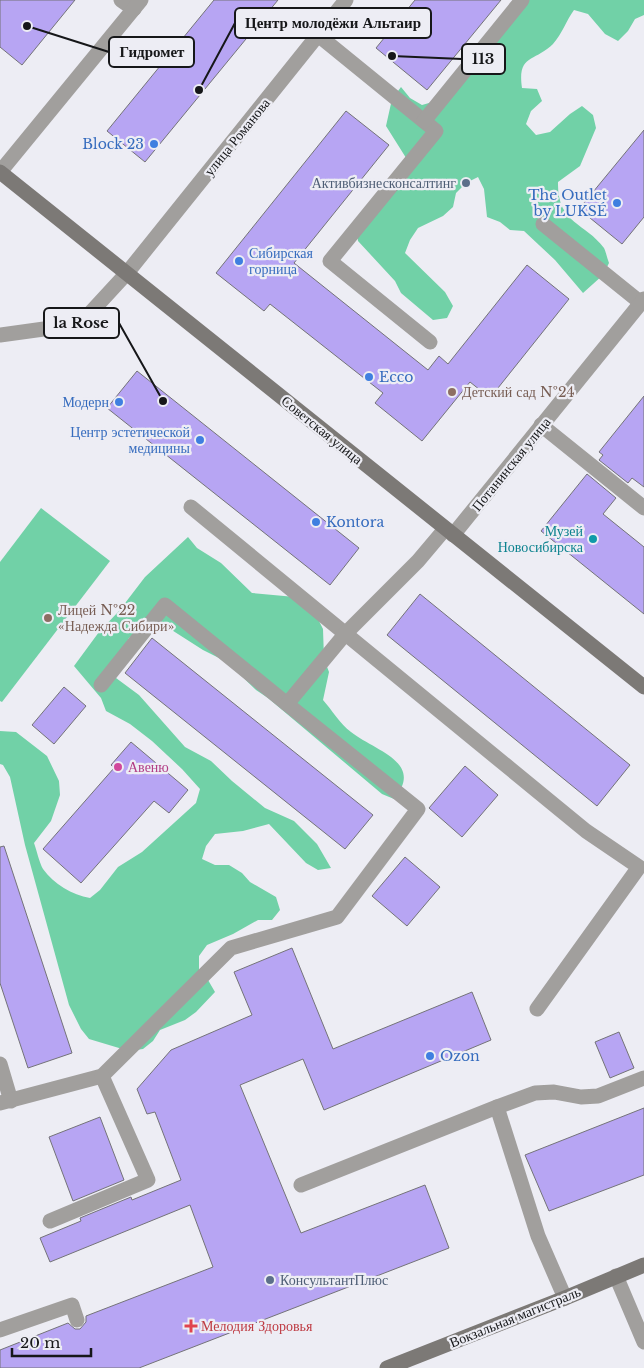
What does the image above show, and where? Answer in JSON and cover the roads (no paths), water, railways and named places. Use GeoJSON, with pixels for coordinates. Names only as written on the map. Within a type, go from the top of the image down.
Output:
{"type":"FeatureCollection","features":[{"type":"Feature","properties":{"kind":"street"},"geometry":{"type":"LineString","coordinates":[[0,172],[138,5],[121,0]]}},
{"type":"Feature","properties":{"kind":"street","name":"улица Романова"},"geometry":{"type":"LineString","coordinates":[[0,335],[80,324],[127,273],[346,0]]}},
{"type":"Feature","properties":{"kind":"street"},"geometry":{"type":"LineString","coordinates":[[424,121],[522,0]]}},
{"type":"Feature","properties":{"kind":"street"},"geometry":{"type":"LineString","coordinates":[[318,35],[436,131],[330,261],[430,342]]}},
{"type":"Feature","properties":{"kind":"street","name":"Советская улица"},"geometry":{"type":"LineString","coordinates":[[0,172],[644,687]]}},
{"type":"Feature","properties":{"kind":"street"},"geometry":{"type":"LineString","coordinates":[[543,224],[642,301]]}},
{"type":"Feature","properties":{"kind":"street","name":"Потанинская улица"},"geometry":{"type":"LineString","coordinates":[[287,704],[346,633],[449,532],[542,426],[642,301]]}},
{"type":"Feature","properties":{"kind":"street"},"geometry":{"type":"LineString","coordinates":[[542,426],[644,508]]}},
{"type":"Feature","properties":{"kind":"street"},"geometry":{"type":"LineString","coordinates":[[191,507],[586,831],[642,866],[537,1009]]}},
{"type":"Feature","properties":{"kind":"street"},"geometry":{"type":"LineString","coordinates":[[0,1064],[6,1102],[102,1076],[231,948],[337,917],[418,809],[165,606],[101,685]]}},
{"type":"Feature","properties":{"kind":"street"},"geometry":{"type":"LineString","coordinates":[[50,1221],[148,1180],[102,1076]]}},
{"type":"Feature","properties":{"kind":"street"},"geometry":{"type":"LineString","coordinates":[[301,1185],[535,1093],[554,1092],[581,1097],[598,1096],[644,1078]]}},
{"type":"Feature","properties":{"kind":"street"},"geometry":{"type":"LineString","coordinates":[[496,1107],[538,1236],[565,1298]]}},
{"type":"Feature","properties":{"kind":"street","name":"Вокзальная магистраль"},"geometry":{"type":"LineString","coordinates":[[386,1368],[644,1265]]}},
{"type":"Feature","properties":{"kind":"street"},"geometry":{"type":"LineString","coordinates":[[616,1276],[644,1342]]}},
{"type":"Feature","properties":{"kind":"street"},"geometry":{"type":"LineString","coordinates":[[0,1330],[72,1305],[77,1320]]}},
{"type":"Feature","properties":{"kind":"place","name":"Гидромет"},"geometry":{"type":"Point","coordinates":[27,26]}},
{"type":"Feature","properties":{"kind":"place","name":"113"},"geometry":{"type":"Point","coordinates":[392,56]}},
{"type":"Feature","properties":{"kind":"place","name":"Центр молодёжи Альтаир"},"geometry":{"type":"Point","coordinates":[199,90]}},
{"type":"Feature","properties":{"kind":"place","name":"Block 23"},"geometry":{"type":"Point","coordinates":[154,144]}},
{"type":"Feature","properties":{"kind":"place","name":"Активбизнесконсалтинг"},"geometry":{"type":"Point","coordinates":[466,183]}},
{"type":"Feature","properties":{"kind":"place","name":"The Outlet by LUKSÉ"},"geometry":{"type":"Point","coordinates":[617,203]}},
{"type":"Feature","properties":{"kind":"place","name":"Сибирская горница"},"geometry":{"type":"Point","coordinates":[239,261]}},
{"type":"Feature","properties":{"kind":"place","name":"Ecco"},"geometry":{"type":"Point","coordinates":[369,377]}},
{"type":"Feature","properties":{"kind":"place","name":"Детский сад №24"},"geometry":{"type":"Point","coordinates":[452,392]}},
{"type":"Feature","properties":{"kind":"place","name":"la Rose"},"geometry":{"type":"Point","coordinates":[163,401]}},
{"type":"Feature","properties":{"kind":"place","name":"Модерн"},"geometry":{"type":"Point","coordinates":[119,402]}},
{"type":"Feature","properties":{"kind":"place","name":"Центр эстетической медицины"},"geometry":{"type":"Point","coordinates":[200,440]}},
{"type":"Feature","properties":{"kind":"place","name":"Kontora"},"geometry":{"type":"Point","coordinates":[316,522]}},
{"type":"Feature","properties":{"kind":"place","name":"Музей Новосибирска"},"geometry":{"type":"Point","coordinates":[593,539]}},
{"type":"Feature","properties":{"kind":"place","name":"Лицей №22 «Надежда Сибири»"},"geometry":{"type":"Point","coordinates":[48,618]}},
{"type":"Feature","properties":{"kind":"place","name":"Авеню"},"geometry":{"type":"Point","coordinates":[118,767]}},
{"type":"Feature","properties":{"kind":"place","name":"Ozon"},"geometry":{"type":"Point","coordinates":[430,1056]}},
{"type":"Feature","properties":{"kind":"place","name":"КонсультантПлюс"},"geometry":{"type":"Point","coordinates":[270,1280]}},
{"type":"Feature","properties":{"kind":"place","name":"Мелодия Здоровья"},"geometry":{"type":"Point","coordinates":[191,1326]}}]}
